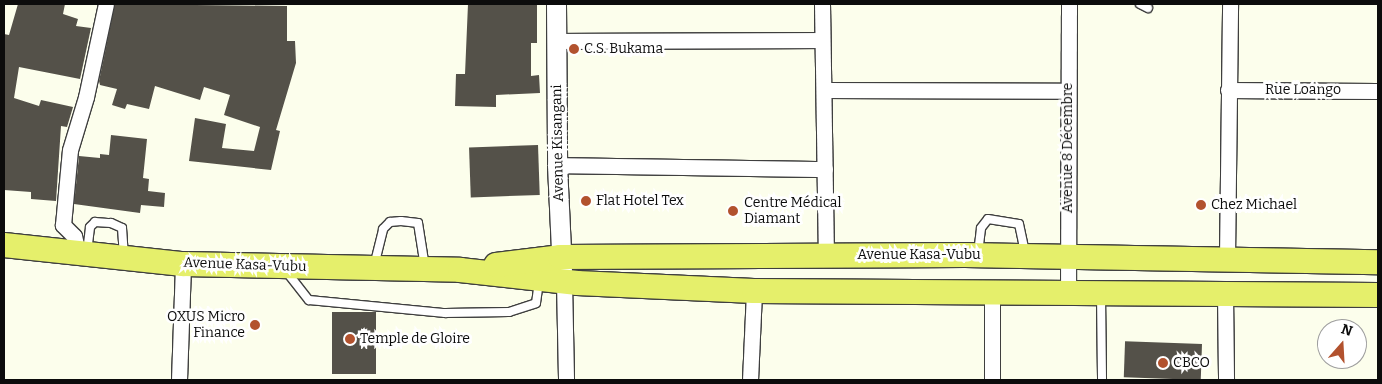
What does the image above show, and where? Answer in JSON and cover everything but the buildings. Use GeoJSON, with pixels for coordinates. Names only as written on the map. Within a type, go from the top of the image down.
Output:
{"type":"FeatureCollection","features":[{"type":"Feature","properties":{"kind":"main road","name":"Avenue Kasa-Vubu"},"geometry":{"type":"LineString","coordinates":[[4,245],[183,264],[460,270],[564,282],[754,291],[1378,295]]}},
{"type":"Feature","properties":{"kind":"main road","name":"Avenue Kasa-Vubu"},"geometry":{"type":"LineString","coordinates":[[460,270],[560,256],[1026,254],[1227,257],[1378,262]]}},
{"type":"Feature","properties":{"kind":"street"},"geometry":{"type":"LineString","coordinates":[[82,253],[74,236],[63,225],[70,150],[86,97],[106,4]]}},
{"type":"Feature","properties":{"kind":"street","name":"Avenue Kisangani"},"geometry":{"type":"LineString","coordinates":[[556,4],[557,165],[560,256],[564,282]]}},
{"type":"Feature","properties":{"kind":"street"},"geometry":{"type":"LineString","coordinates":[[822,4],[826,256]]}},
{"type":"Feature","properties":{"kind":"street","name":"Avenue 8 Décembre"},"geometry":{"type":"LineString","coordinates":[[1068,293],[1069,4]]}},
{"type":"Feature","properties":{"kind":"street"},"geometry":{"type":"LineString","coordinates":[[1227,257],[1230,4]]}},
{"type":"Feature","properties":{"kind":"street"},"geometry":{"type":"LineString","coordinates":[[556,41],[822,40]]}},
{"type":"Feature","properties":{"kind":"street"},"geometry":{"type":"LineString","coordinates":[[824,90],[1068,91]]}},
{"type":"Feature","properties":{"kind":"street","name":"Rue Loango"},"geometry":{"type":"LineString","coordinates":[[1228,90],[1378,91]]}},
{"type":"Feature","properties":{"kind":"street"},"geometry":{"type":"LineString","coordinates":[[557,165],[825,169]]}},
{"type":"Feature","properties":{"kind":"street"},"geometry":{"type":"LineString","coordinates":[[179,380],[183,264]]}},
{"type":"Feature","properties":{"kind":"street"},"geometry":{"type":"LineString","coordinates":[[564,282],[566,380]]}},
{"type":"Feature","properties":{"kind":"street"},"geometry":{"type":"LineString","coordinates":[[750,380],[754,291]]}},
{"type":"Feature","properties":{"kind":"street"},"geometry":{"type":"LineString","coordinates":[[992,293],[992,380]]}},
{"type":"Feature","properties":{"kind":"street"},"geometry":{"type":"LineString","coordinates":[[1225,294],[1226,380]]}},
{"type":"Feature","properties":{"kind":"lane"},"geometry":{"type":"LineString","coordinates":[[1140,4],[1148,8]]}},
{"type":"Feature","properties":{"kind":"lane"},"geometry":{"type":"LineString","coordinates":[[978,255],[981,228],[988,219],[1019,224],[1026,254]]}},
{"type":"Feature","properties":{"kind":"lane"},"geometry":{"type":"LineString","coordinates":[[374,268],[383,229],[390,222],[401,221],[418,223],[426,269]]}},
{"type":"Feature","properties":{"kind":"lane"},"geometry":{"type":"LineString","coordinates":[[82,253],[90,227],[95,222],[111,222],[122,228],[124,258]]}},
{"type":"Feature","properties":{"kind":"lane"},"geometry":{"type":"LineString","coordinates":[[284,267],[309,300],[446,313],[509,312],[536,303],[539,279]]}},
{"type":"Feature","properties":{"kind":"lane"},"geometry":{"type":"LineString","coordinates":[[1101,293],[1102,380]]}},
{"type":"Feature","properties":{"kind":"place","name":"C.S. Bukama"},"geometry":{"type":"Point","coordinates":[574,49]}},
{"type":"Feature","properties":{"kind":"place","name":"Flat Hotel Tex"},"geometry":{"type":"Point","coordinates":[586,201]}},
{"type":"Feature","properties":{"kind":"place","name":"Chez Michael"},"geometry":{"type":"Point","coordinates":[1201,205]}},
{"type":"Feature","properties":{"kind":"place","name":"Centre Médical Diamant"},"geometry":{"type":"Point","coordinates":[733,211]}},
{"type":"Feature","properties":{"kind":"place","name":"OXUS Micro Finance"},"geometry":{"type":"Point","coordinates":[255,325]}},
{"type":"Feature","properties":{"kind":"place","name":"Temple de Gloire"},"geometry":{"type":"Point","coordinates":[350,339]}},
{"type":"Feature","properties":{"kind":"place","name":"CBCO"},"geometry":{"type":"Point","coordinates":[1163,363]}}]}
